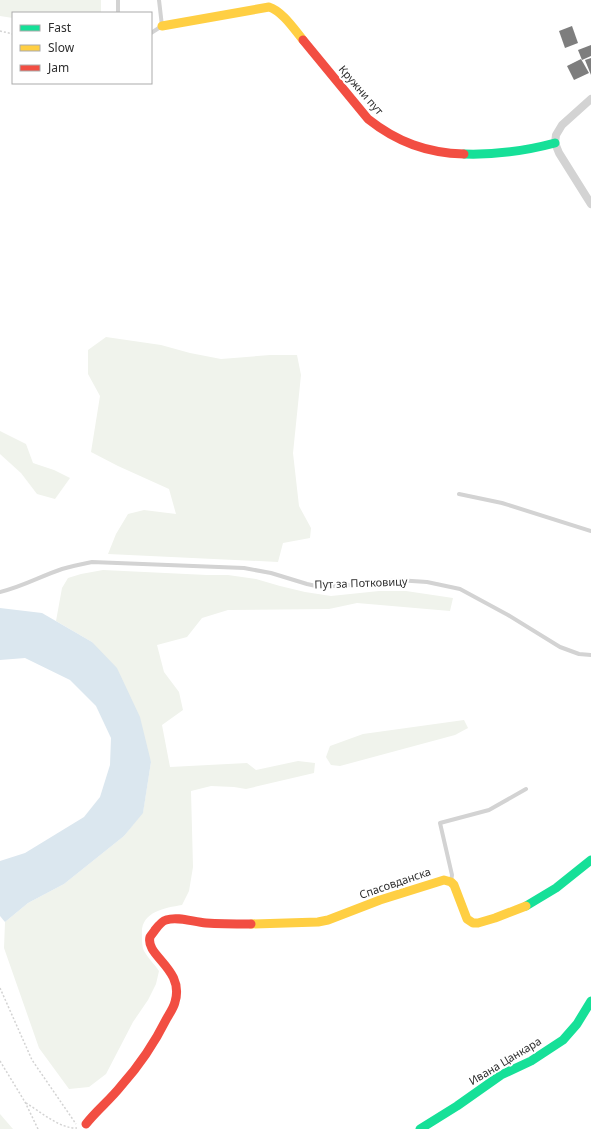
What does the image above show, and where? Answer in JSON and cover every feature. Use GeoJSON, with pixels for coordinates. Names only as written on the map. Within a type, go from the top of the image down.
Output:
{"type":"FeatureCollection","features":[{"type":"Feature","properties":{"kind":"street","name":"Кружни пут"},"geometry":{"type":"LineString","coordinates":[[162,26],[268,6],[275,9],[290,24],[368,119],[380,128],[405,142],[434,150],[472,155],[510,153],[555,143]]}},
{"type":"Feature","properties":{"kind":"street"},"geometry":{"type":"LineString","coordinates":[[591,99],[562,125],[556,135],[555,143],[559,153],[591,204]]}},
{"type":"Feature","properties":{"kind":"street"},"geometry":{"type":"LineString","coordinates":[[451,882],[456,889],[467,919],[473,923],[478,923],[527,906],[544,897],[591,860]]}},
{"type":"Feature","properties":{"kind":"street","name":"Спасовданска"},"geometry":{"type":"LineString","coordinates":[[82,1127],[121,1087],[145,1055],[160,1032],[175,1002],[177,987],[174,979],[170,971],[150,944],[150,937],[157,927],[165,920],[176,919],[206,923],[260,924],[318,922],[328,920],[380,900],[440,881],[447,880],[451,882]]}},
{"type":"Feature","properties":{"kind":"street","name":"Ивана Цанкара"},"geometry":{"type":"LineString","coordinates":[[420,1129],[457,1106],[501,1075],[531,1061],[563,1040],[577,1024],[591,1001]]}},
{"type":"Feature","properties":{"kind":"lane"},"geometry":{"type":"LineString","coordinates":[[118,0],[118,12]]}},
{"type":"Feature","properties":{"kind":"lane"},"geometry":{"type":"LineString","coordinates":[[159,0],[162,26]]}},
{"type":"Feature","properties":{"kind":"lane","name":"Кружни пут"},"geometry":{"type":"LineString","coordinates":[[152,32],[162,26]]}},
{"type":"Feature","properties":{"kind":"lane"},"geometry":{"type":"LineString","coordinates":[[458,494],[502,503],[591,531]]}},
{"type":"Feature","properties":{"kind":"lane","name":"Пут за Потковицу"},"geometry":{"type":"LineString","coordinates":[[0,592],[78,564],[92,562],[244,568],[271,573],[316,586],[340,586],[397,580],[427,582],[460,589],[508,615],[560,647],[579,654],[591,656]]}},
{"type":"Feature","properties":{"kind":"lane"},"geometry":{"type":"LineString","coordinates":[[451,882],[452,875],[440,823],[489,810],[526,789]]}},
{"type":"Feature","properties":{"kind":"path"},"geometry":{"type":"LineString","coordinates":[[0,31],[12,34]]}},
{"type":"Feature","properties":{"kind":"path"},"geometry":{"type":"LineString","coordinates":[[0,988],[32,1060],[82,1127]]}},
{"type":"Feature","properties":{"kind":"path"},"geometry":{"type":"LineString","coordinates":[[0,1062],[25,1102],[38,1129]]}},
{"type":"Feature","properties":{"kind":"path"},"geometry":{"type":"LineString","coordinates":[[25,1102],[64,1126],[72,1128],[82,1127]]}},
{"type":"Feature","properties":{"kind":"shaded area"},"geometry":{"type":"Polygon","coordinates":[[[0,0],[101,0],[101,12],[12,12],[12,18],[0,16],[0,0]]]}},
{"type":"Feature","properties":{"kind":"shaded area"},"geometry":{"type":"Polygon","coordinates":[[[106,337],[161,345],[190,353],[221,359],[270,355],[297,355],[301,375],[293,453],[299,506],[311,528],[310,538],[283,543],[278,562],[108,554],[116,534],[128,514],[144,510],[176,514],[169,489],[91,452],[100,396],[88,374],[88,350],[106,337]]]}},
{"type":"Feature","properties":{"kind":"shaded area"},"geometry":{"type":"Polygon","coordinates":[[[0,431],[26,444],[33,463],[54,470],[70,478],[55,499],[37,494],[21,473],[0,454],[0,431]]]}},
{"type":"Feature","properties":{"kind":"shaded area"},"geometry":{"type":"Polygon","coordinates":[[[103,570],[228,575],[256,579],[305,592],[331,596],[379,591],[406,591],[453,598],[450,611],[357,603],[329,609],[228,610],[202,618],[187,637],[157,645],[164,672],[179,692],[183,710],[162,725],[170,767],[247,763],[256,770],[298,761],[315,763],[314,773],[246,789],[211,786],[191,791],[193,867],[189,891],[182,905],[154,912],[145,921],[142,927],[143,949],[159,971],[156,984],[148,1000],[133,1022],[106,1074],[89,1087],[69,1089],[39,1048],[4,948],[5,922],[28,903],[64,884],[124,836],[143,812],[151,762],[92,642],[56,621],[62,588],[68,578],[103,570]]]}},
{"type":"Feature","properties":{"kind":"shaded area"},"geometry":{"type":"Polygon","coordinates":[[[0,608],[42,613],[92,642],[117,668],[140,717],[151,762],[143,813],[124,836],[64,884],[28,903],[5,922],[0,916],[0,861],[25,853],[84,817],[100,797],[110,765],[111,738],[96,706],[70,680],[25,658],[0,660],[0,608]]]}},
{"type":"Feature","properties":{"kind":"shaded area"},"geometry":{"type":"Polygon","coordinates":[[[464,720],[468,728],[455,735],[340,766],[331,765],[326,757],[330,746],[363,734],[464,720]]]}},
{"type":"Feature","properties":{"kind":"shaded area"},"geometry":{"type":"Polygon","coordinates":[[[0,1114],[13,1129],[0,1129],[0,1114]]]}},
{"type":"Feature","properties":{"kind":"building"},"geometry":{"type":"Polygon","coordinates":[[[572,26],[578,43],[565,48],[559,31],[572,26]]]}},
{"type":"Feature","properties":{"kind":"building"},"geometry":{"type":"Polygon","coordinates":[[[591,45],[591,56],[582,60],[578,50],[591,45]]]}},
{"type":"Feature","properties":{"kind":"building"},"geometry":{"type":"Polygon","coordinates":[[[591,58],[591,75],[585,60],[591,58]]]}},
{"type":"Feature","properties":{"kind":"building"},"geometry":{"type":"Polygon","coordinates":[[[581,59],[589,73],[574,80],[567,66],[581,59]]]}},
{"type":"Feature","properties":{"kind":"traffic: fast"},"geometry":{"type":"LineString","coordinates":[[464,154],[510,152],[555,143]]}},
{"type":"Feature","properties":{"kind":"traffic: fast"},"geometry":{"type":"LineString","coordinates":[[526,906],[556,888],[591,860]]}},
{"type":"Feature","properties":{"kind":"traffic: fast"},"geometry":{"type":"LineString","coordinates":[[420,1129],[457,1106],[501,1075],[531,1061],[563,1040],[577,1024],[591,1001]]}},
{"type":"Feature","properties":{"kind":"traffic: slow"},"geometry":{"type":"LineString","coordinates":[[162,26],[269,7],[279,12],[303,40]]}},
{"type":"Feature","properties":{"kind":"traffic: slow"},"geometry":{"type":"LineString","coordinates":[[251,924],[318,922],[328,920],[380,900],[444,880],[451,882],[454,885],[467,919],[473,923],[495,918],[526,906]]}},
{"type":"Feature","properties":{"kind":"traffic: jam"},"geometry":{"type":"LineString","coordinates":[[303,40],[368,119],[379,127],[401,140],[425,149],[464,154]]}},
{"type":"Feature","properties":{"kind":"traffic: jam"},"geometry":{"type":"LineString","coordinates":[[86,1124],[128,1078],[146,1054],[172,1010],[177,991],[175,981],[170,972],[153,951],[150,944],[150,937],[157,927],[165,921],[171,919],[206,923],[251,924]]}}]}
